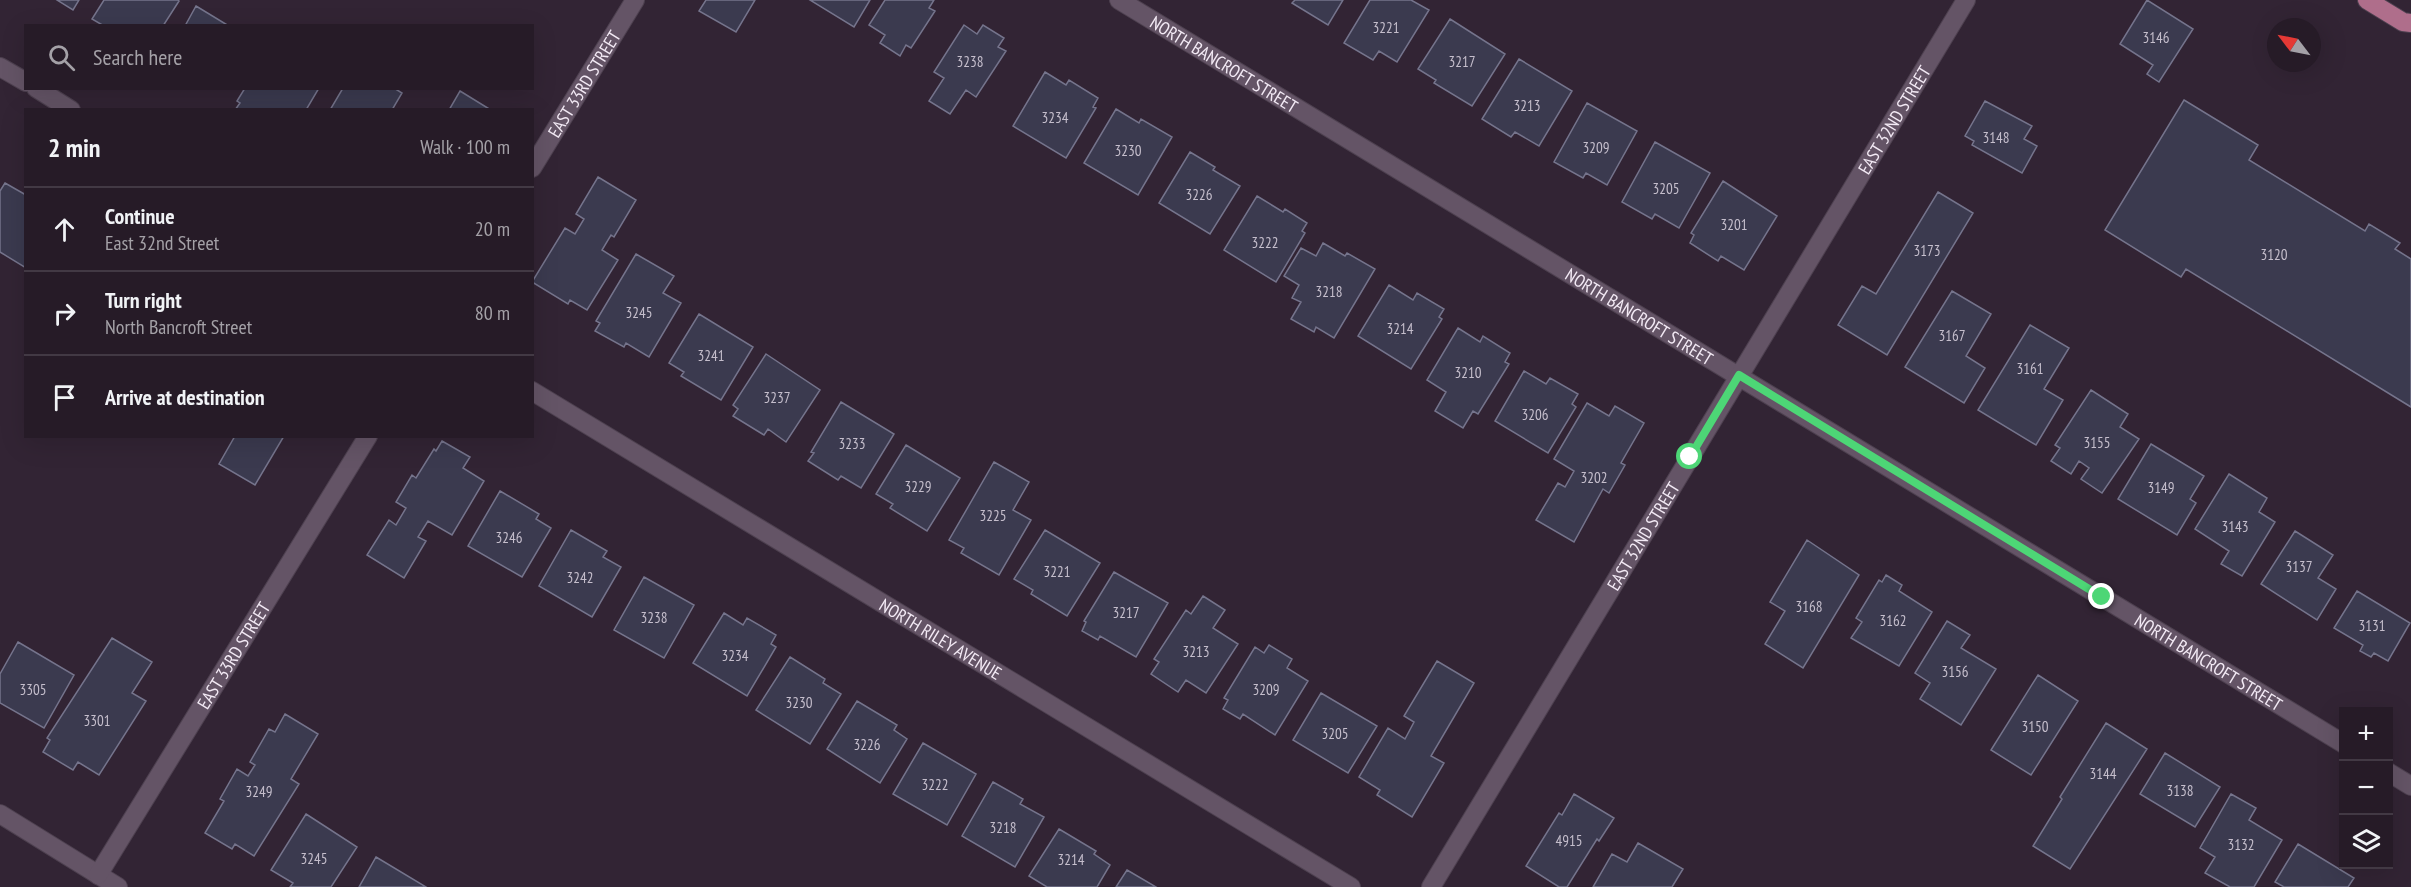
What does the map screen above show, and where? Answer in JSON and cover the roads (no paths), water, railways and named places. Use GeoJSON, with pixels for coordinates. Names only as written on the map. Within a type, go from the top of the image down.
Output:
{"type":"FeatureCollection","features":[{"type":"Feature","properties":{"kind":"main road"},"geometry":{"type":"LineString","coordinates":[[2367,0],[2408,25]]}},
{"type":"Feature","properties":{"kind":"street","name":"EAST 33RD STREET"},"geometry":{"type":"LineString","coordinates":[[534,165],[635,0]]}},
{"type":"Feature","properties":{"kind":"street","name":"NORTH BANCROFT STREET"},"geometry":{"type":"LineString","coordinates":[[1119,0],[2339,742]]}},
{"type":"Feature","properties":{"kind":"street","name":"EAST 32ND STREET"},"geometry":{"type":"LineString","coordinates":[[1431,887],[1966,0]]}},
{"type":"Feature","properties":{"kind":"street"},"geometry":{"type":"LineString","coordinates":[[0,67],[24,81]]}},
{"type":"Feature","properties":{"kind":"street"},"geometry":{"type":"LineString","coordinates":[[39,90],[67,108]]}},
{"type":"Feature","properties":{"kind":"street","name":"NORTH RILEY AVENUE"},"geometry":{"type":"LineString","coordinates":[[534,392],[1351,887]]}},
{"type":"Feature","properties":{"kind":"street","name":"EAST 33RD STREET"},"geometry":{"type":"LineString","coordinates":[[98,875],[367,438]]}},
{"type":"Feature","properties":{"kind":"street"},"geometry":{"type":"LineString","coordinates":[[2393,775],[2411,786]]}},
{"type":"Feature","properties":{"kind":"street"},"geometry":{"type":"LineString","coordinates":[[0,814],[118,887]]}}]}
